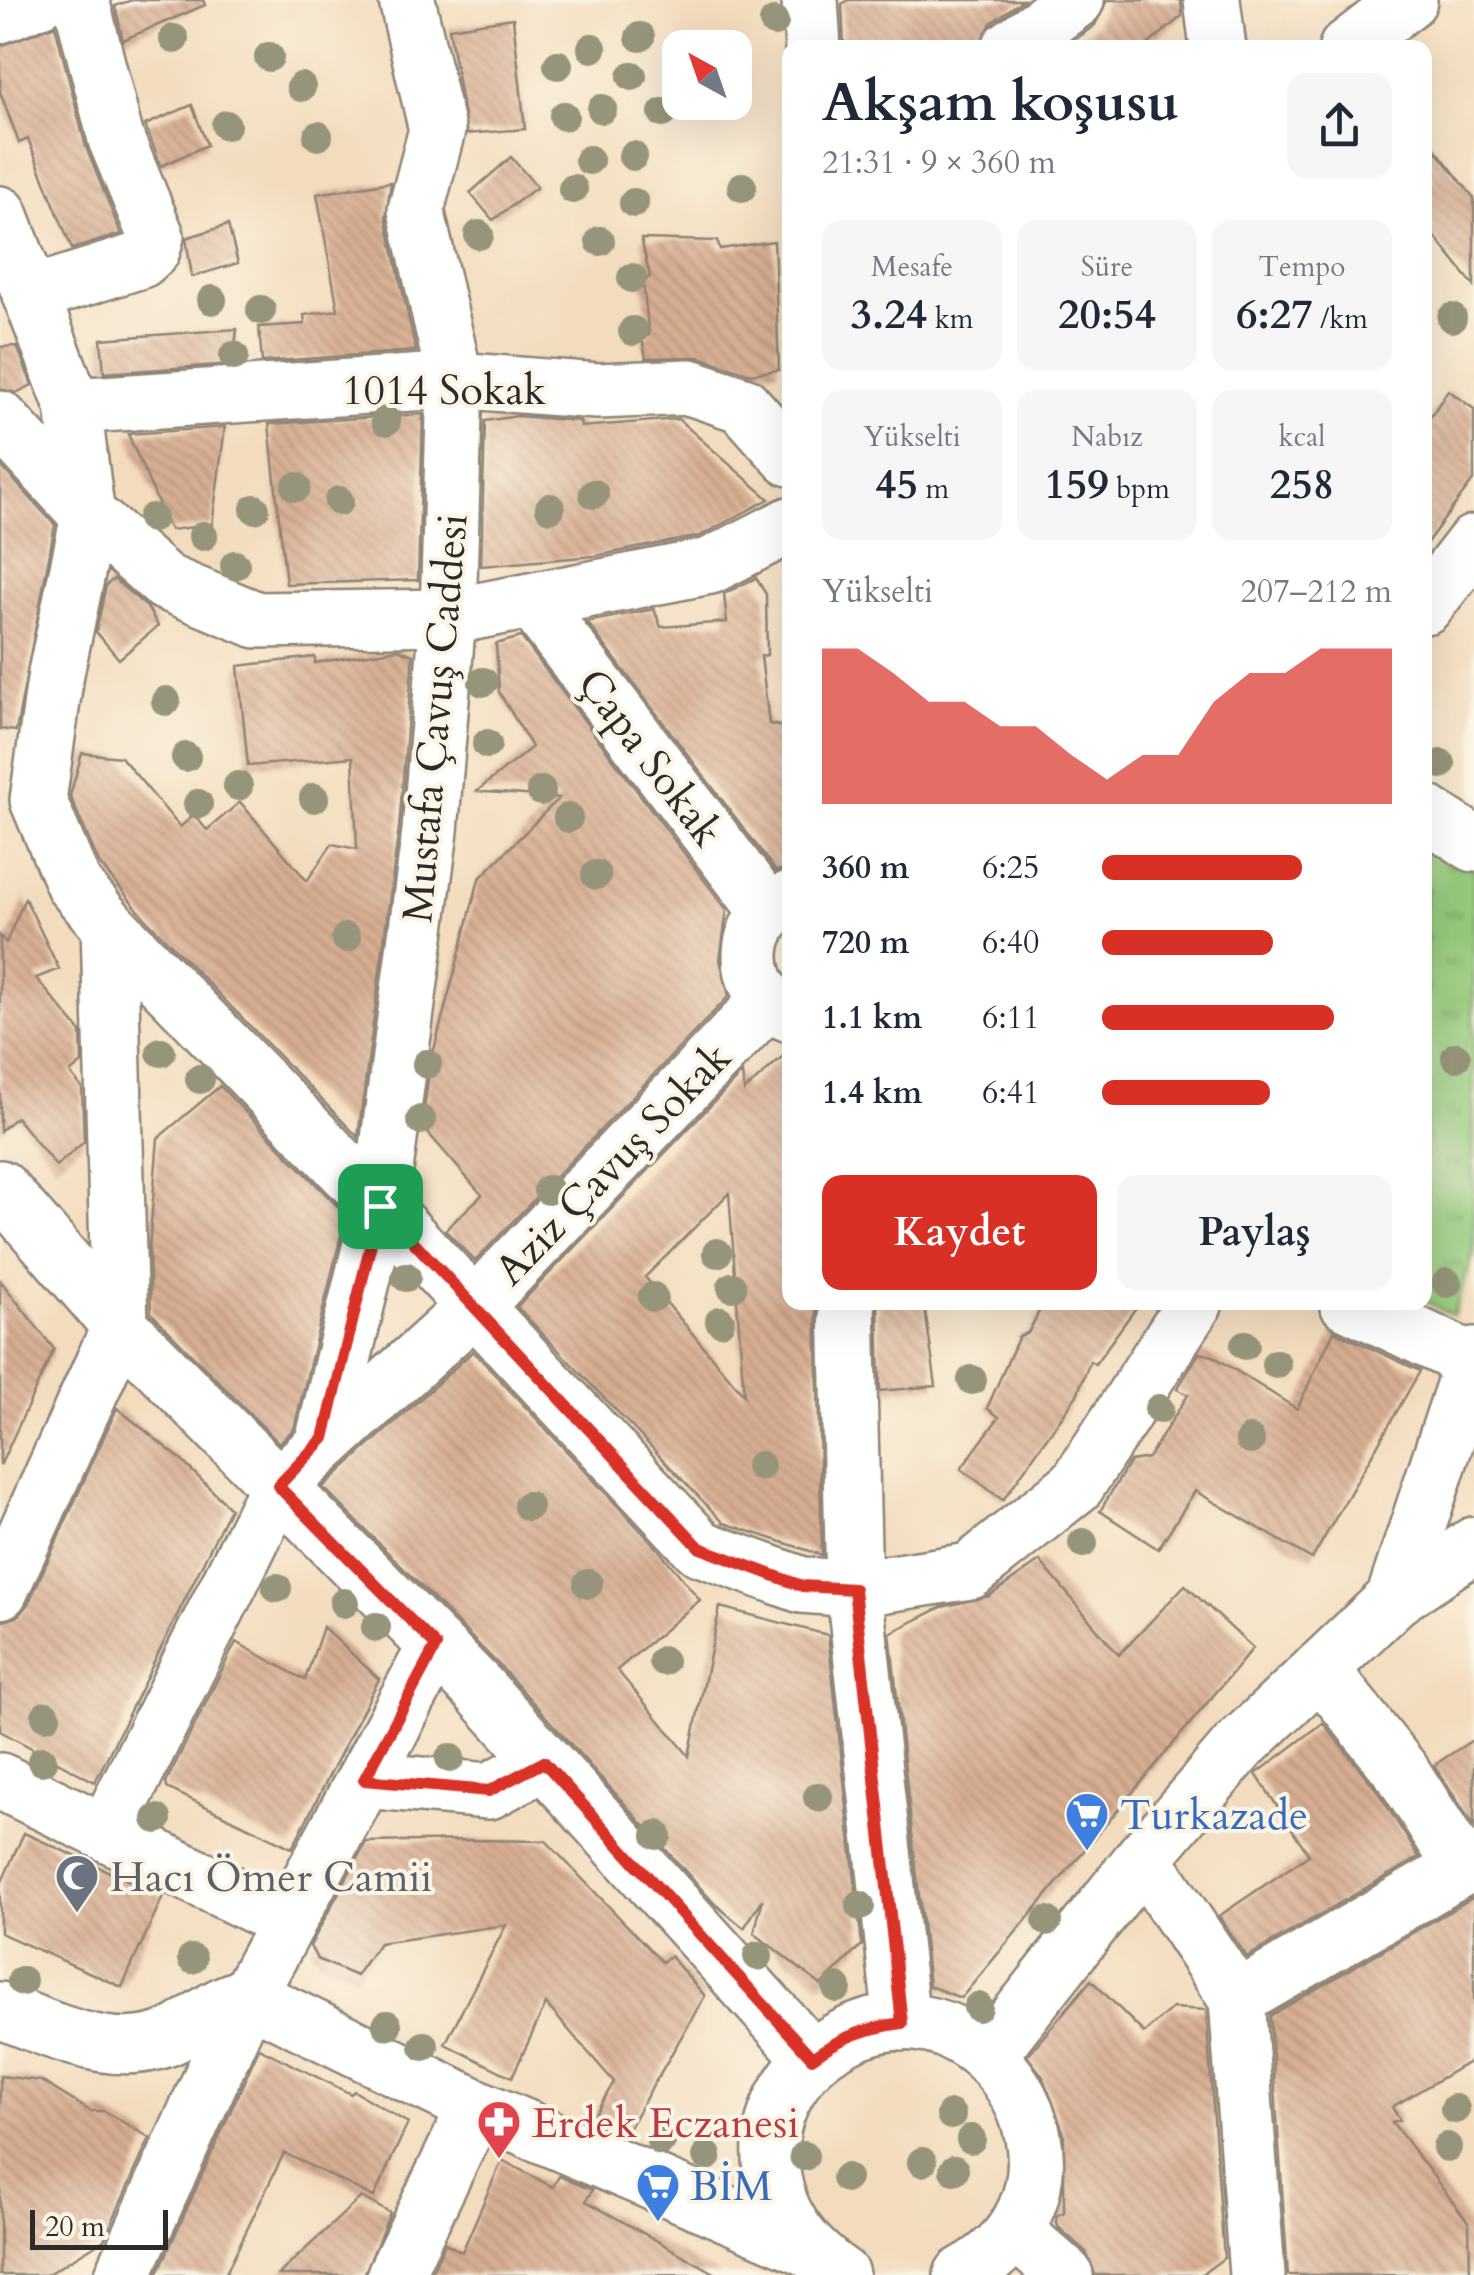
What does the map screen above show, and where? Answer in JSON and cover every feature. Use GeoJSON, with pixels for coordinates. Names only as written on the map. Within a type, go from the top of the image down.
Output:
{"type":"FeatureCollection","features":[{"type":"Feature","properties":{"kind":"street"},"geometry":{"type":"LineString","coordinates":[[0,16],[38,0]]}},
{"type":"Feature","properties":{"kind":"street"},"geometry":{"type":"LineString","coordinates":[[30,294],[141,260],[152,250],[156,236],[116,139],[81,0]]}},
{"type":"Feature","properties":{"kind":"street","name":"Mustafa Çavuş Caddesi"},"geometry":{"type":"LineString","coordinates":[[324,1438],[380,1206],[430,831],[448,617],[456,380],[416,210],[437,130],[407,0]]}},
{"type":"Feature","properties":{"kind":"street"},"geometry":{"type":"LineString","coordinates":[[810,0],[812,40]]}},
{"type":"Feature","properties":{"kind":"street"},"geometry":{"type":"LineString","coordinates":[[1021,40],[1076,0]]}},
{"type":"Feature","properties":{"kind":"street"},"geometry":{"type":"LineString","coordinates":[[1212,0],[1217,40]]}},
{"type":"Feature","properties":{"kind":"street"},"geometry":{"type":"LineString","coordinates":[[1357,40],[1409,0]]}},
{"type":"Feature","properties":{"kind":"street"},"geometry":{"type":"LineString","coordinates":[[0,214],[73,406],[88,513],[56,673],[38,800],[74,885],[700,1548],[802,1586],[854,1589],[970,1571],[1077,1484],[1190,1310]]}},
{"type":"Feature","properties":{"kind":"street","name":"1014 Sokak"},"geometry":{"type":"LineString","coordinates":[[73,406],[456,380],[598,391],[690,387],[743,405],[782,449]]}},
{"type":"Feature","properties":{"kind":"street"},"geometry":{"type":"LineString","coordinates":[[0,419],[88,513],[165,582],[257,620],[448,617],[710,566],[782,529]]}},
{"type":"Feature","properties":{"kind":"street"},"geometry":{"type":"LineString","coordinates":[[1432,597],[1474,543]]}},
{"type":"Feature","properties":{"kind":"street","name":"Çapa Sokak"},"geometry":{"type":"LineString","coordinates":[[533,602],[779,905]]}},
{"type":"Feature","properties":{"kind":"street"},"geometry":{"type":"LineString","coordinates":[[1432,817],[1474,844]]}},
{"type":"Feature","properties":{"kind":"street"},"geometry":{"type":"LineString","coordinates":[[779,905],[750,946],[756,985],[779,1008]]}},
{"type":"Feature","properties":{"kind":"street"},"geometry":{"type":"LineString","coordinates":[[0,1591],[120,1326],[109,926]]}},
{"type":"Feature","properties":{"kind":"street","name":"Aziz Çavuş Sokak"},"geometry":{"type":"LineString","coordinates":[[278,1486],[324,1438],[473,1308],[779,1008]]}},
{"type":"Feature","properties":{"kind":"street"},"geometry":{"type":"LineString","coordinates":[[0,1188],[120,1326],[436,1646],[812,2058]]}},
{"type":"Feature","properties":{"kind":"street"},"geometry":{"type":"LineString","coordinates":[[847,1310],[854,1589],[902,2023]]}},
{"type":"Feature","properties":{"kind":"street"},"geometry":{"type":"LineString","coordinates":[[1365,1310],[1474,1359],[1394,1599]]}},
{"type":"Feature","properties":{"kind":"street"},"geometry":{"type":"LineString","coordinates":[[106,1832],[278,1486]]}},
{"type":"Feature","properties":{"kind":"street"},"geometry":{"type":"LineString","coordinates":[[989,2054],[1142,1858],[1238,1747],[1394,1599],[1474,1545]]}},
{"type":"Feature","properties":{"kind":"street"},"geometry":{"type":"LineString","coordinates":[[123,2275],[248,1996],[436,1646]]}},
{"type":"Feature","properties":{"kind":"street"},"geometry":{"type":"LineString","coordinates":[[1238,1999],[1469,1865],[1320,1669]]}},
{"type":"Feature","properties":{"kind":"street"},"geometry":{"type":"LineString","coordinates":[[364,1780],[489,1791],[544,1762]]}},
{"type":"Feature","properties":{"kind":"street"},"geometry":{"type":"LineString","coordinates":[[0,1781],[288,1922]]}},
{"type":"Feature","properties":{"kind":"street"},"geometry":{"type":"LineString","coordinates":[[1142,1858],[1238,1999],[1256,2275]]}},
{"type":"Feature","properties":{"kind":"street"},"geometry":{"type":"LineString","coordinates":[[85,2043],[150,2044],[180,2032],[220,2002],[248,1996],[476,2107],[817,2263]]}},
{"type":"Feature","properties":{"kind":"street"},"geometry":{"type":"LineString","coordinates":[[0,2010],[205,2088]]}},
{"type":"Feature","properties":{"kind":"street"},"geometry":{"type":"LineString","coordinates":[[817,2263],[781,2212],[770,2171],[772,2130],[786,2091],[812,2058],[839,2039],[870,2027],[902,2023],[933,2026],[989,2054],[1015,2083],[1031,2118],[1037,2157],[1031,2196],[1012,2248],[962,2275]]}},
{"type":"Feature","properties":{"kind":"street"},"geometry":{"type":"LineString","coordinates":[[395,2275],[476,2107]]}},
{"type":"Feature","properties":{"kind":"street"},"geometry":{"type":"LineString","coordinates":[[1012,2248],[1065,2275]]}},
{"type":"Feature","properties":{"kind":"green space"},"geometry":{"type":"Polygon","coordinates":[[[1432,841],[1474,869],[1474,1254],[1453,1316],[1432,1305],[1432,841]]]}},
{"type":"Feature","properties":{"kind":"building"},"geometry":{"type":"Polygon","coordinates":[[[132,0],[203,0],[205,5],[123,40],[115,6],[132,0]]]}},
{"type":"Feature","properties":{"kind":"building"},"geometry":{"type":"Polygon","coordinates":[[[849,0],[1023,0],[991,23],[983,40],[844,40],[842,4],[849,0]]]}},
{"type":"Feature","properties":{"kind":"building"},"geometry":{"type":"Polygon","coordinates":[[[1107,0],[1181,0],[1182,16],[1154,40],[1075,40],[1095,25],[1107,0]]]}},
{"type":"Feature","properties":{"kind":"building"},"geometry":{"type":"Polygon","coordinates":[[[513,18],[525,129],[467,134],[449,28],[513,18]]]}},
{"type":"Feature","properties":{"kind":"building"},"geometry":{"type":"Polygon","coordinates":[[[55,25],[86,147],[121,234],[72,249],[28,139],[19,143],[0,92],[0,46],[55,25]]]}},
{"type":"Feature","properties":{"kind":"building"},"geometry":{"type":"Polygon","coordinates":[[[192,105],[207,145],[161,166],[145,125],[192,105]]]}},
{"type":"Feature","properties":{"kind":"building"},"geometry":{"type":"Polygon","coordinates":[[[1432,145],[1474,198],[1474,286],[1432,233],[1432,145]]]}},
{"type":"Feature","properties":{"kind":"building"},"geometry":{"type":"Polygon","coordinates":[[[511,157],[537,187],[493,220],[470,193],[511,157]]]}},
{"type":"Feature","properties":{"kind":"building"},"geometry":{"type":"Polygon","coordinates":[[[391,182],[386,217],[416,351],[262,362],[259,327],[305,324],[304,315],[338,310],[317,194],[391,182]]]}},
{"type":"Feature","properties":{"kind":"building"},"geometry":{"type":"Polygon","coordinates":[[[228,225],[238,263],[192,277],[186,238],[228,225]]]}},
{"type":"Feature","properties":{"kind":"building"},"geometry":{"type":"Polygon","coordinates":[[[641,239],[717,241],[720,249],[774,241],[779,370],[750,374],[699,357],[646,358],[642,338],[649,335],[643,283],[650,276],[641,239]]]}},
{"type":"Feature","properties":{"kind":"building"},"geometry":{"type":"Polygon","coordinates":[[[237,329],[233,364],[104,373],[101,339],[237,329]]]}},
{"type":"Feature","properties":{"kind":"building"},"geometry":{"type":"Polygon","coordinates":[[[17,346],[32,385],[16,393],[0,389],[0,347],[17,346]]]}},
{"type":"Feature","properties":{"kind":"building"},"geometry":{"type":"Polygon","coordinates":[[[1448,390],[1474,409],[1474,479],[1432,536],[1432,414],[1448,390]]]}},
{"type":"Feature","properties":{"kind":"building"},"geometry":{"type":"Polygon","coordinates":[[[423,414],[418,580],[286,584],[269,424],[423,414]]]}},
{"type":"Feature","properties":{"kind":"building"},"geometry":{"type":"Polygon","coordinates":[[[517,416],[580,421],[581,427],[678,419],[769,499],[700,536],[595,556],[481,566],[485,421],[517,416]]]}},
{"type":"Feature","properties":{"kind":"building"},"geometry":{"type":"Polygon","coordinates":[[[225,427],[212,525],[170,530],[128,434],[225,427]]]}},
{"type":"Feature","properties":{"kind":"building"},"geometry":{"type":"Polygon","coordinates":[[[0,465],[55,525],[16,731],[0,729],[0,465]]]}},
{"type":"Feature","properties":{"kind":"building"},"geometry":{"type":"Polygon","coordinates":[[[756,578],[766,594],[767,655],[761,656],[769,724],[782,726],[782,870],[776,871],[587,622],[654,609],[661,627],[727,622],[724,594],[756,578]]]}},
{"type":"Feature","properties":{"kind":"building"},"geometry":{"type":"Polygon","coordinates":[[[114,579],[147,607],[158,626],[119,659],[96,632],[106,585],[114,579]]]}},
{"type":"Feature","properties":{"kind":"building"},"geometry":{"type":"Polygon","coordinates":[[[521,637],[727,910],[720,960],[729,996],[475,1261],[445,1230],[482,1195],[422,1126],[430,1065],[479,879],[559,798],[477,791],[532,747],[499,692],[496,644],[521,637]]]}},
{"type":"Feature","properties":{"kind":"building"},"geometry":{"type":"Polygon","coordinates":[[[398,649],[413,655],[399,828],[358,1137],[145,918],[99,863],[70,796],[82,753],[121,757],[180,827],[194,815],[207,830],[240,802],[307,881],[332,844],[357,849],[353,757],[248,766],[238,666],[315,657],[315,663],[398,649]]]}},
{"type":"Feature","properties":{"kind":"building"},"geometry":{"type":"Polygon","coordinates":[[[25,898],[59,969],[36,978],[81,1032],[82,1063],[70,1073],[82,1088],[84,1142],[56,1166],[16,1117],[0,1131],[0,936],[6,943],[25,898]]]}},
{"type":"Feature","properties":{"kind":"building"},"geometry":{"type":"Polygon","coordinates":[[[782,1057],[782,1310],[816,1310],[822,1555],[724,1523],[517,1307],[742,1073],[744,1091],[782,1057]],[[729,1193],[645,1277],[744,1395],[729,1193]]]}},
{"type":"Feature","properties":{"kind":"building"},"geometry":{"type":"Polygon","coordinates":[[[220,1086],[346,1215],[294,1429],[279,1443],[151,1313],[149,1249],[158,1138],[220,1086]]]}},
{"type":"Feature","properties":{"kind":"building"},"geometry":{"type":"Polygon","coordinates":[[[0,1280],[54,1349],[0,1466],[0,1280]]]}},
{"type":"Feature","properties":{"kind":"building"},"geometry":{"type":"Polygon","coordinates":[[[878,1310],[925,1310],[936,1386],[880,1391],[878,1310]]]}},
{"type":"Feature","properties":{"kind":"building"},"geometry":{"type":"Polygon","coordinates":[[[1040,1310],[1134,1310],[1095,1364],[1090,1361],[1077,1395],[1003,1500],[961,1469],[999,1417],[987,1408],[1019,1336],[1028,1333],[1040,1310]]]}},
{"type":"Feature","properties":{"kind":"building"},"geometry":{"type":"Polygon","coordinates":[[[1334,1331],[1420,1371],[1312,1559],[1195,1491],[1158,1549],[1100,1511],[1130,1461],[1148,1458],[1188,1395],[1177,1389],[1199,1353],[1213,1356],[1297,1409],[1334,1331]]]}},
{"type":"Feature","properties":{"kind":"building"},"geometry":{"type":"Polygon","coordinates":[[[473,1351],[658,1549],[700,1600],[617,1670],[689,1756],[720,1607],[828,1635],[862,1945],[821,1985],[754,1933],[763,1899],[744,1928],[715,1904],[501,1667],[323,1487],[473,1351]]]}},
{"type":"Feature","properties":{"kind":"building"},"geometry":{"type":"Polygon","coordinates":[[[117,1408],[178,1457],[230,1508],[95,1782],[0,1731],[0,1622],[17,1617],[28,1604],[117,1408]]]}},
{"type":"Feature","properties":{"kind":"building"},"geometry":{"type":"Polygon","coordinates":[[[1040,1561],[1119,1655],[1185,1585],[1253,1648],[961,1998],[929,1986],[890,1633],[942,1607],[989,1596],[1040,1561]]]}},
{"type":"Feature","properties":{"kind":"building"},"geometry":{"type":"Polygon","coordinates":[[[323,1627],[379,1679],[292,1848],[167,1788],[166,1782],[236,1642],[305,1680],[323,1627]]]}},
{"type":"Feature","properties":{"kind":"building"},"geometry":{"type":"Polygon","coordinates":[[[1323,1723],[1377,1790],[1419,1857],[1247,1957],[1219,1916],[1309,1855],[1256,1774],[1323,1723]]]}},
{"type":"Feature","properties":{"kind":"building"},"geometry":{"type":"Polygon","coordinates":[[[1474,1739],[1474,1827],[1434,1765],[1474,1739]]]}},
{"type":"Feature","properties":{"kind":"building","name":"Hacı Ömer Camii"},"geometry":{"type":"Polygon","coordinates":[[[24,1833],[163,1896],[122,1987],[0,1933],[0,1886],[24,1833]]]}},
{"type":"Feature","properties":{"kind":"building"},"geometry":{"type":"Polygon","coordinates":[[[546,1841],[662,1962],[670,1956],[705,1996],[624,2136],[590,2122],[614,2082],[546,2004],[512,2077],[445,2044],[506,1925],[379,1943],[356,1976],[317,1959],[310,1946],[366,1842],[546,1841]]]}},
{"type":"Feature","properties":{"kind":"building"},"geometry":{"type":"Polygon","coordinates":[[[1474,1897],[1474,2059],[1392,2107],[1400,2120],[1392,2122],[1469,2223],[1470,2275],[1288,2275],[1270,2016],[1474,1897]]]}},
{"type":"Feature","properties":{"kind":"building"},"geometry":{"type":"Polygon","coordinates":[[[1091,1980],[1144,2033],[1172,2008],[1206,2010],[1224,2258],[1201,2275],[1095,2275],[1086,2252],[1058,2227],[1056,2216],[1064,2212],[1064,2134],[1042,2075],[1027,2056],[1091,1980]]]}},
{"type":"Feature","properties":{"kind":"building"},"geometry":{"type":"Polygon","coordinates":[[[259,2048],[351,2094],[354,2091],[408,2123],[374,2197],[284,2153],[225,2275],[157,2275],[259,2048]]]}},
{"type":"Feature","properties":{"kind":"building"},"geometry":{"type":"Polygon","coordinates":[[[0,2076],[41,2081],[90,2111],[104,2111],[150,2138],[104,2240],[46,2275],[0,2275],[0,2076]]]}},
{"type":"Feature","properties":{"kind":"building"},"geometry":{"type":"Polygon","coordinates":[[[502,2160],[553,2187],[559,2176],[592,2190],[586,2201],[718,2275],[430,2275],[445,2243],[462,2252],[502,2160]]]}},
{"type":"Feature","properties":{"kind":"building"},"geometry":{"type":"Polygon","coordinates":[[[361,2197],[390,2213],[364,2275],[278,2275],[361,2197]]]}},
{"type":"Feature","properties":{"kind":"place","name":"Turkazade"},"geometry":{"type":"Point","coordinates":[1087,1852]}},
{"type":"Feature","properties":{"kind":"place","name":"Hacı Ömer Camii"},"geometry":{"type":"Point","coordinates":[77,1914]}},
{"type":"Feature","properties":{"kind":"place","name":"Erdek Eczanesi"},"geometry":{"type":"Point","coordinates":[499,2160]}},
{"type":"Feature","properties":{"kind":"place","name":"BİM"},"geometry":{"type":"Point","coordinates":[658,2223]}},
{"type":"Feature","properties":{"kind":"route"},"geometry":{"type":"LineString","coordinates":[[380,1206],[700,1548],[802,1586],[854,1589],[902,2023],[870,2027],[839,2039],[812,2058],[544,1762],[489,1791],[364,1780],[436,1646],[278,1486],[324,1438],[380,1206]]}}]}
